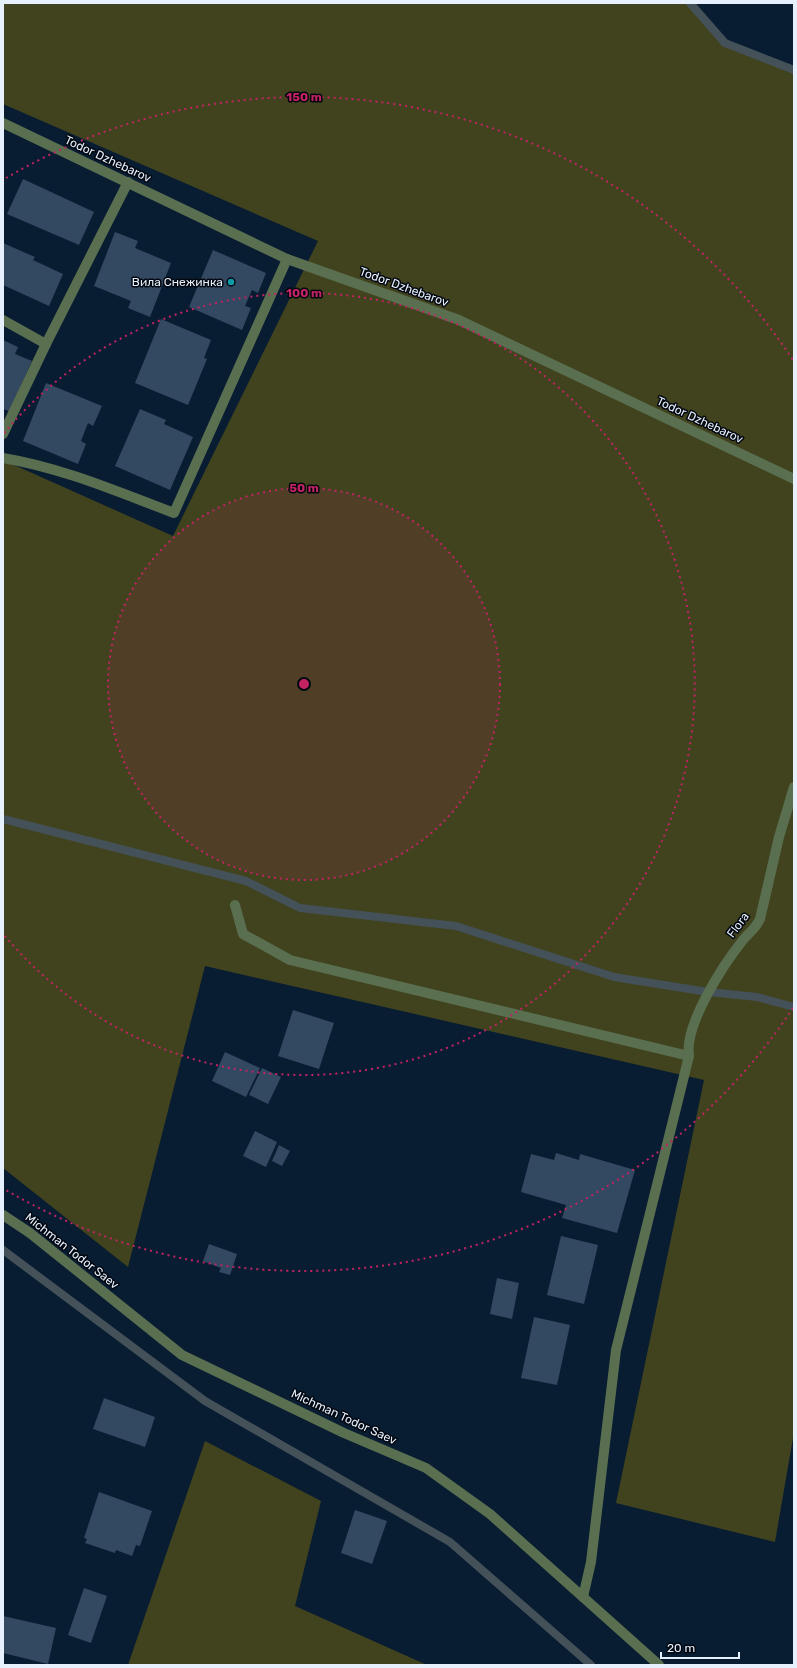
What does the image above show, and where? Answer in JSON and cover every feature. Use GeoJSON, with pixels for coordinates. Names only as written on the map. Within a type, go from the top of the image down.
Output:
{"type":"FeatureCollection","features":[{"type":"Feature","properties":{"kind":"street","name":"Todor Dzhebarov"},"geometry":{"type":"LineString","coordinates":[[3,124],[128,182],[287,259],[459,320],[794,479]]}},
{"type":"Feature","properties":{"kind":"street"},"geometry":{"type":"LineString","coordinates":[[3,434],[46,344],[128,182]]}},
{"type":"Feature","properties":{"kind":"street"},"geometry":{"type":"LineString","coordinates":[[3,458],[53,469],[80,477],[174,513],[287,259]]}},
{"type":"Feature","properties":{"kind":"street"},"geometry":{"type":"LineString","coordinates":[[3,320],[46,344]]}},
{"type":"Feature","properties":{"kind":"street","name":"Flora"},"geometry":{"type":"LineString","coordinates":[[689,1056],[687,1045],[708,992],[743,939],[756,927],[760,919],[779,837],[794,787]]}},
{"type":"Feature","properties":{"kind":"street"},"geometry":{"type":"LineString","coordinates":[[235,905],[243,934],[290,960],[689,1056],[616,1350],[591,1562],[583,1597]]}},
{"type":"Feature","properties":{"kind":"street","name":"Michman Todor Saev"},"geometry":{"type":"LineString","coordinates":[[3,1215],[30,1233],[182,1355],[344,1433],[426,1468],[490,1514],[659,1665]]}},
{"type":"Feature","properties":{"kind":"green space"},"geometry":{"type":"Polygon","coordinates":[[[3,3],[690,3],[725,43],[794,70],[794,1432],[775,1542],[616,1503],[704,1080],[205,966],[128,1267],[3,1168],[3,460],[173,536],[318,241],[3,104],[3,3]]]}},
{"type":"Feature","properties":{"kind":"green space"},"geometry":{"type":"Polygon","coordinates":[[[205,1441],[321,1501],[295,1606],[427,1665],[128,1665],[205,1441]]]}},
{"type":"Feature","properties":{"kind":"building"},"geometry":{"type":"Polygon","coordinates":[[[23,179],[94,212],[79,245],[7,214],[23,179]]]}},
{"type":"Feature","properties":{"kind":"building"},"geometry":{"type":"Polygon","coordinates":[[[115,232],[138,241],[135,248],[171,263],[150,317],[128,308],[131,301],[94,286],[115,232]]]}},
{"type":"Feature","properties":{"kind":"building"},"geometry":{"type":"Polygon","coordinates":[[[3,243],[35,257],[33,260],[63,274],[49,306],[3,285],[3,243]]]}},
{"type":"Feature","properties":{"kind":"building","name":"Вила Снежинка"},"geometry":{"type":"Polygon","coordinates":[[[213,250],[266,273],[258,293],[252,290],[245,306],[251,308],[242,330],[189,307],[213,250]]]}},
{"type":"Feature","properties":{"kind":"building"},"geometry":{"type":"Polygon","coordinates":[[[161,319],[211,340],[204,358],[207,359],[188,405],[135,383],[161,319]]]}},
{"type":"Feature","properties":{"kind":"building"},"geometry":{"type":"Polygon","coordinates":[[[3,340],[18,347],[15,354],[32,361],[9,411],[3,409],[3,340]]]}},
{"type":"Feature","properties":{"kind":"building"},"geometry":{"type":"Polygon","coordinates":[[[46,383],[102,406],[93,426],[88,423],[81,441],[86,444],[78,464],[23,441],[46,383]]]}},
{"type":"Feature","properties":{"kind":"building"},"geometry":{"type":"Polygon","coordinates":[[[140,409],[166,420],[164,424],[193,437],[170,490],[115,466],[140,409]]]}},
{"type":"Feature","properties":{"kind":"building"},"geometry":{"type":"Polygon","coordinates":[[[293,1010],[334,1023],[319,1069],[278,1056],[293,1010]]]}},
{"type":"Feature","properties":{"kind":"building"},"geometry":{"type":"Polygon","coordinates":[[[225,1052],[260,1068],[246,1097],[212,1081],[225,1052]]]}},
{"type":"Feature","properties":{"kind":"building"},"geometry":{"type":"Polygon","coordinates":[[[262,1068],[281,1077],[268,1104],[249,1095],[262,1068]]]}},
{"type":"Feature","properties":{"kind":"building"},"geometry":{"type":"Polygon","coordinates":[[[255,1131],[277,1142],[266,1167],[243,1156],[255,1131]]]}},
{"type":"Feature","properties":{"kind":"building"},"geometry":{"type":"Polygon","coordinates":[[[279,1145],[290,1151],[282,1166],[272,1161],[279,1145]]]}},
{"type":"Feature","properties":{"kind":"building"},"geometry":{"type":"Polygon","coordinates":[[[556,1153],[579,1160],[580,1154],[635,1170],[617,1233],[562,1218],[566,1205],[521,1192],[531,1154],[554,1160],[556,1153]]]}},
{"type":"Feature","properties":{"kind":"building"},"geometry":{"type":"Polygon","coordinates":[[[561,1236],[598,1245],[584,1304],[547,1295],[561,1236]]]}},
{"type":"Feature","properties":{"kind":"building"},"geometry":{"type":"Polygon","coordinates":[[[209,1244],[237,1254],[230,1275],[219,1272],[221,1268],[203,1261],[209,1244]]]}},
{"type":"Feature","properties":{"kind":"building"},"geometry":{"type":"Polygon","coordinates":[[[497,1278],[519,1283],[512,1319],[490,1314],[497,1278]]]}},
{"type":"Feature","properties":{"kind":"building"},"geometry":{"type":"Polygon","coordinates":[[[534,1317],[570,1325],[557,1385],[521,1378],[534,1317]]]}},
{"type":"Feature","properties":{"kind":"building"},"geometry":{"type":"Polygon","coordinates":[[[104,1398],[155,1417],[145,1447],[93,1429],[104,1398]]]}},
{"type":"Feature","properties":{"kind":"building"},"geometry":{"type":"Polygon","coordinates":[[[99,1492],[152,1511],[140,1546],[136,1545],[132,1556],[116,1550],[115,1553],[85,1543],[87,1539],[84,1538],[99,1492]]]}},
{"type":"Feature","properties":{"kind":"building"},"geometry":{"type":"Polygon","coordinates":[[[355,1510],[387,1521],[372,1564],[341,1553],[355,1510]]]}},
{"type":"Feature","properties":{"kind":"building"},"geometry":{"type":"Polygon","coordinates":[[[84,1588],[107,1596],[91,1643],[68,1635],[84,1588]]]}},
{"type":"Feature","properties":{"kind":"building"},"geometry":{"type":"Polygon","coordinates":[[[3,1616],[56,1628],[48,1664],[3,1653],[3,1616]]]}},
{"type":"Feature","properties":{"kind":"waterway"},"geometry":{"type":"LineString","coordinates":[[690,3],[725,43],[794,70]]}},
{"type":"Feature","properties":{"kind":"waterway"},"geometry":{"type":"LineString","coordinates":[[3,819],[246,881],[300,908],[456,926],[614,977],[708,992],[757,997],[794,1007]]}},
{"type":"Feature","properties":{"kind":"waterway"},"geometry":{"type":"LineString","coordinates":[[3,1250],[205,1401],[450,1542],[591,1665]]}},
{"type":"Feature","properties":{"kind":"place","name":"Вила Снежинка"},"geometry":{"type":"Point","coordinates":[231,282]}}]}
